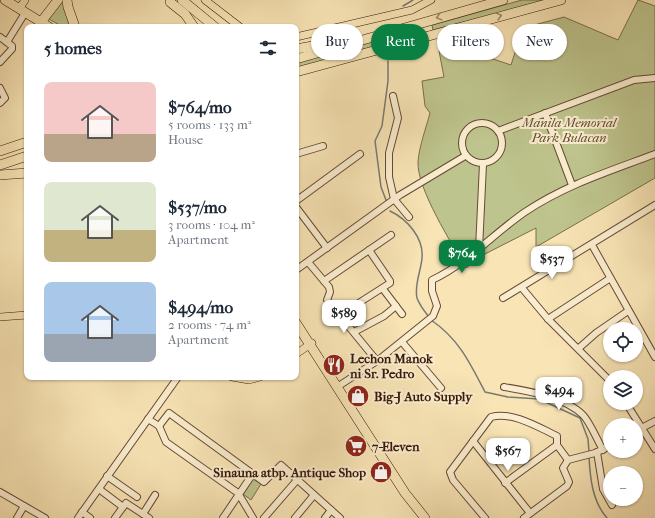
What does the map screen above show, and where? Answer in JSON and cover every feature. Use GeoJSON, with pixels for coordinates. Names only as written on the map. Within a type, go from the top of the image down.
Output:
{"type":"FeatureCollection","features":[{"type":"Feature","properties":{"kind":"highway"},"geometry":{"type":"LineString","coordinates":[[5,0],[42,23]]}},
{"type":"Feature","properties":{"kind":"highway"},"geometry":{"type":"LineString","coordinates":[[42,23],[51,0]]}},
{"type":"Feature","properties":{"kind":"highway"},"geometry":{"type":"LineString","coordinates":[[42,23],[58,0]]}},
{"type":"Feature","properties":{"kind":"highway"},"geometry":{"type":"LineString","coordinates":[[67,0],[74,24]]}},
{"type":"Feature","properties":{"kind":"highway"},"geometry":{"type":"LineString","coordinates":[[182,0],[211,24]]}},
{"type":"Feature","properties":{"kind":"highway"},"geometry":{"type":"LineString","coordinates":[[363,39],[503,0]]}},
{"type":"Feature","properties":{"kind":"highway"},"geometry":{"type":"LineString","coordinates":[[299,71],[561,0]]}},
{"type":"Feature","properties":{"kind":"highway"},"geometry":{"type":"LineString","coordinates":[[170,2],[185,14],[192,24]]}},
{"type":"Feature","properties":{"kind":"highway"},"geometry":{"type":"LineString","coordinates":[[299,48],[311,46]]}},
{"type":"Feature","properties":{"kind":"highway"},"geometry":{"type":"LineString","coordinates":[[299,58],[311,54]]}},
{"type":"Feature","properties":{"kind":"highway"},"geometry":{"type":"LineString","coordinates":[[0,151],[24,143]]}},
{"type":"Feature","properties":{"kind":"highway"},"geometry":{"type":"LineString","coordinates":[[0,165],[24,157]]}},
{"type":"Feature","properties":{"kind":"highway"},"geometry":{"type":"LineString","coordinates":[[0,174],[24,173]]}},
{"type":"Feature","properties":{"kind":"highway"},"geometry":{"type":"LineString","coordinates":[[299,327],[405,493],[425,518]]}},
{"type":"Feature","properties":{"kind":"main road"},"geometry":{"type":"LineString","coordinates":[[22,11],[25,0]]}},
{"type":"Feature","properties":{"kind":"main road"},"geometry":{"type":"LineString","coordinates":[[205,0],[236,24]]}},
{"type":"Feature","properties":{"kind":"main road"},"geometry":{"type":"LineString","coordinates":[[299,36],[412,10],[431,0]]}},
{"type":"Feature","properties":{"kind":"main road"},"geometry":{"type":"LineString","coordinates":[[0,317],[24,315]]}},
{"type":"Feature","properties":{"kind":"main road"},"geometry":{"type":"LineString","coordinates":[[299,352],[312,343]]}},
{"type":"Feature","properties":{"kind":"street"},"geometry":{"type":"LineString","coordinates":[[7,42],[22,11]]}},
{"type":"Feature","properties":{"kind":"street"},"geometry":{"type":"LineString","coordinates":[[0,38],[12,46],[12,49],[0,62]]}},
{"type":"Feature","properties":{"kind":"street"},"geometry":{"type":"LineString","coordinates":[[498,131],[634,80],[655,78]]}},
{"type":"Feature","properties":{"kind":"street"},"geometry":{"type":"LineString","coordinates":[[0,88],[5,98],[0,102]]}},
{"type":"Feature","properties":{"kind":"street"},"geometry":{"type":"LineString","coordinates":[[393,96],[398,118],[389,153],[389,177],[394,200],[408,218]]}},
{"type":"Feature","properties":{"kind":"street"},"geometry":{"type":"LineString","coordinates":[[546,113],[572,185]]}},
{"type":"Feature","properties":{"kind":"street"},"geometry":{"type":"LineString","coordinates":[[485,123],[490,124],[498,131],[501,136],[501,149],[495,159],[483,164],[470,160],[465,156],[461,143],[466,130],[471,126],[485,123]]}},
{"type":"Feature","properties":{"kind":"street"},"geometry":{"type":"LineString","coordinates":[[299,153],[323,146]]}},
{"type":"Feature","properties":{"kind":"street"},"geometry":{"type":"LineString","coordinates":[[299,199],[360,154]]}},
{"type":"Feature","properties":{"kind":"street"},"geometry":{"type":"LineString","coordinates":[[337,386],[377,361],[433,316],[437,306],[432,291],[432,280],[463,263],[525,212],[572,185],[655,154]]}},
{"type":"Feature","properties":{"kind":"street"},"geometry":{"type":"LineString","coordinates":[[299,268],[420,182],[465,156]]}},
{"type":"Feature","properties":{"kind":"street"},"geometry":{"type":"LineString","coordinates":[[479,249],[483,164]]}},
{"type":"Feature","properties":{"kind":"street"},"geometry":{"type":"LineString","coordinates":[[503,298],[522,288],[655,205]]}},
{"type":"Feature","properties":{"kind":"street"},"geometry":{"type":"LineString","coordinates":[[299,211],[327,248]]}},
{"type":"Feature","properties":{"kind":"street"},"geometry":{"type":"LineString","coordinates":[[324,281],[391,234]]}},
{"type":"Feature","properties":{"kind":"street"},"geometry":{"type":"LineString","coordinates":[[592,245],[609,279],[655,357]]}},
{"type":"Feature","properties":{"kind":"street"},"geometry":{"type":"LineString","coordinates":[[340,315],[383,289],[390,283],[369,250]]}},
{"type":"Feature","properties":{"kind":"street"},"geometry":{"type":"LineString","coordinates":[[308,262],[330,290],[327,300],[377,361]]}},
{"type":"Feature","properties":{"kind":"street"},"geometry":{"type":"LineString","coordinates":[[548,319],[609,279]]}},
{"type":"Feature","properties":{"kind":"street"},"geometry":{"type":"LineString","coordinates":[[522,288],[548,319],[579,348],[603,374]]}},
{"type":"Feature","properties":{"kind":"street"},"geometry":{"type":"LineString","coordinates":[[383,289],[402,314]]}},
{"type":"Feature","properties":{"kind":"street"},"geometry":{"type":"LineString","coordinates":[[354,332],[384,316],[396,306]]}},
{"type":"Feature","properties":{"kind":"street"},"geometry":{"type":"LineString","coordinates":[[579,348],[596,333],[628,311]]}},
{"type":"Feature","properties":{"kind":"street"},"geometry":{"type":"LineString","coordinates":[[402,342],[441,388]]}},
{"type":"Feature","properties":{"kind":"street"},"geometry":{"type":"LineString","coordinates":[[78,518],[176,380]]}},
{"type":"Feature","properties":{"kind":"street"},"geometry":{"type":"LineString","coordinates":[[504,387],[529,391],[557,400],[579,411],[584,416],[598,452],[603,487]]}},
{"type":"Feature","properties":{"kind":"street"},"geometry":{"type":"LineString","coordinates":[[159,426],[169,413],[252,475],[264,482],[281,464],[340,518]]}},
{"type":"Feature","properties":{"kind":"street"},"geometry":{"type":"LineString","coordinates":[[485,518],[453,480],[450,472],[491,417],[497,415],[523,420],[557,436],[557,445],[568,460]]}},
{"type":"Feature","properties":{"kind":"street"},"geometry":{"type":"LineString","coordinates":[[148,419],[159,426],[166,442],[238,493],[253,518]]}},
{"type":"Feature","properties":{"kind":"street"},"geometry":{"type":"LineString","coordinates":[[643,428],[655,421]]}},
{"type":"Feature","properties":{"kind":"street"},"geometry":{"type":"LineString","coordinates":[[643,435],[655,449]]}},
{"type":"Feature","properties":{"kind":"street"},"geometry":{"type":"LineString","coordinates":[[473,441],[530,513]]}},
{"type":"Feature","properties":{"kind":"street"},"geometry":{"type":"LineString","coordinates":[[505,483],[557,445]]}},
{"type":"Feature","properties":{"kind":"street"},"geometry":{"type":"LineString","coordinates":[[524,518],[567,486],[569,482],[563,468],[568,460],[603,450]]}},
{"type":"Feature","properties":{"kind":"street"},"geometry":{"type":"LineString","coordinates":[[223,518],[238,493],[252,475]]}},
{"type":"Feature","properties":{"kind":"street"},"geometry":{"type":"LineString","coordinates":[[107,476],[137,497]]}},
{"type":"Feature","properties":{"kind":"street"},"geometry":{"type":"LineString","coordinates":[[264,518],[297,480]]}},
{"type":"Feature","properties":{"kind":"street"},"geometry":{"type":"LineString","coordinates":[[99,489],[122,507]]}},
{"type":"Feature","properties":{"kind":"street"},"geometry":{"type":"LineString","coordinates":[[1,494],[45,518]]}},
{"type":"Feature","properties":{"kind":"street"},"geometry":{"type":"LineString","coordinates":[[295,518],[314,494]]}},
{"type":"Feature","properties":{"kind":"street"},"geometry":{"type":"LineString","coordinates":[[143,514],[155,495]]}},
{"type":"Feature","properties":{"kind":"street"},"geometry":{"type":"LineString","coordinates":[[115,518],[126,503],[149,518]]}},
{"type":"Feature","properties":{"kind":"street"},"geometry":{"type":"LineString","coordinates":[[17,518],[24,506]]}},
{"type":"Feature","properties":{"kind":"street"},"geometry":{"type":"LineString","coordinates":[[325,518],[331,510]]}},
{"type":"Feature","properties":{"kind":"street"},"geometry":{"type":"LineString","coordinates":[[82,512],[90,518]]}},
{"type":"Feature","properties":{"kind":"green space"},"geometry":{"type":"Polygon","coordinates":[[[62,0],[65,0],[72,24],[58,24],[49,19],[62,0]]]}},
{"type":"Feature","properties":{"kind":"green space"},"geometry":{"type":"Polygon","coordinates":[[[522,0],[550,0],[456,24],[437,24],[437,29],[433,30],[432,25],[522,0]]]}},
{"type":"Feature","properties":{"kind":"green space","name":"Manila Memorial Park Bulacan"},"geometry":{"type":"Polygon","coordinates":[[[638,0],[655,6],[655,178],[536,247],[536,228],[485,254],[466,268],[436,216],[423,187],[419,173],[418,162],[421,144],[430,113],[425,106],[422,81],[444,77],[441,60],[496,60],[511,65],[513,60],[567,60],[567,24],[538,24],[564,17],[618,40],[638,0]]]}},
{"type":"Feature","properties":{"kind":"green space"},"geometry":{"type":"Polygon","coordinates":[[[371,41],[371,48],[363,50],[363,44],[371,41]]]}},
{"type":"Feature","properties":{"kind":"green space"},"geometry":{"type":"Polygon","coordinates":[[[311,59],[311,60],[328,60],[299,68],[299,62],[311,59]]]}},
{"type":"Feature","properties":{"kind":"green space"},"geometry":{"type":"Polygon","coordinates":[[[253,479],[261,484],[251,500],[243,494],[253,479]]]}},
{"type":"Feature","properties":{"kind":"waterway"},"geometry":{"type":"LineString","coordinates":[[403,6],[413,0]]}},
{"type":"Feature","properties":{"kind":"waterway"},"geometry":{"type":"LineString","coordinates":[[386,200],[381,187],[375,141],[382,126],[388,81],[388,61]]}},
{"type":"Feature","properties":{"kind":"waterway"},"geometry":{"type":"LineString","coordinates":[[390,211],[408,224],[417,236],[420,243],[422,258],[416,293],[419,303],[429,317]]}},
{"type":"Feature","properties":{"kind":"waterway"},"geometry":{"type":"LineString","coordinates":[[431,320],[441,327],[463,352],[485,392],[508,397],[539,399],[580,418],[588,439],[589,452]]}},
{"type":"Feature","properties":{"kind":"waterway"},"geometry":{"type":"LineString","coordinates":[[589,456],[591,480],[595,496],[607,518]]}},
{"type":"Feature","properties":{"kind":"place","name":"Lechon Manok ni Sr. Pedro"},"geometry":{"type":"Point","coordinates":[334,365]}},
{"type":"Feature","properties":{"kind":"place","name":"Big-J Auto Supply"},"geometry":{"type":"Point","coordinates":[358,396]}},
{"type":"Feature","properties":{"kind":"place","name":"7-Eleven"},"geometry":{"type":"Point","coordinates":[356,446]}},
{"type":"Feature","properties":{"kind":"place","name":"Sinauna atbp. Antique Shop"},"geometry":{"type":"Point","coordinates":[381,472]}}]}
